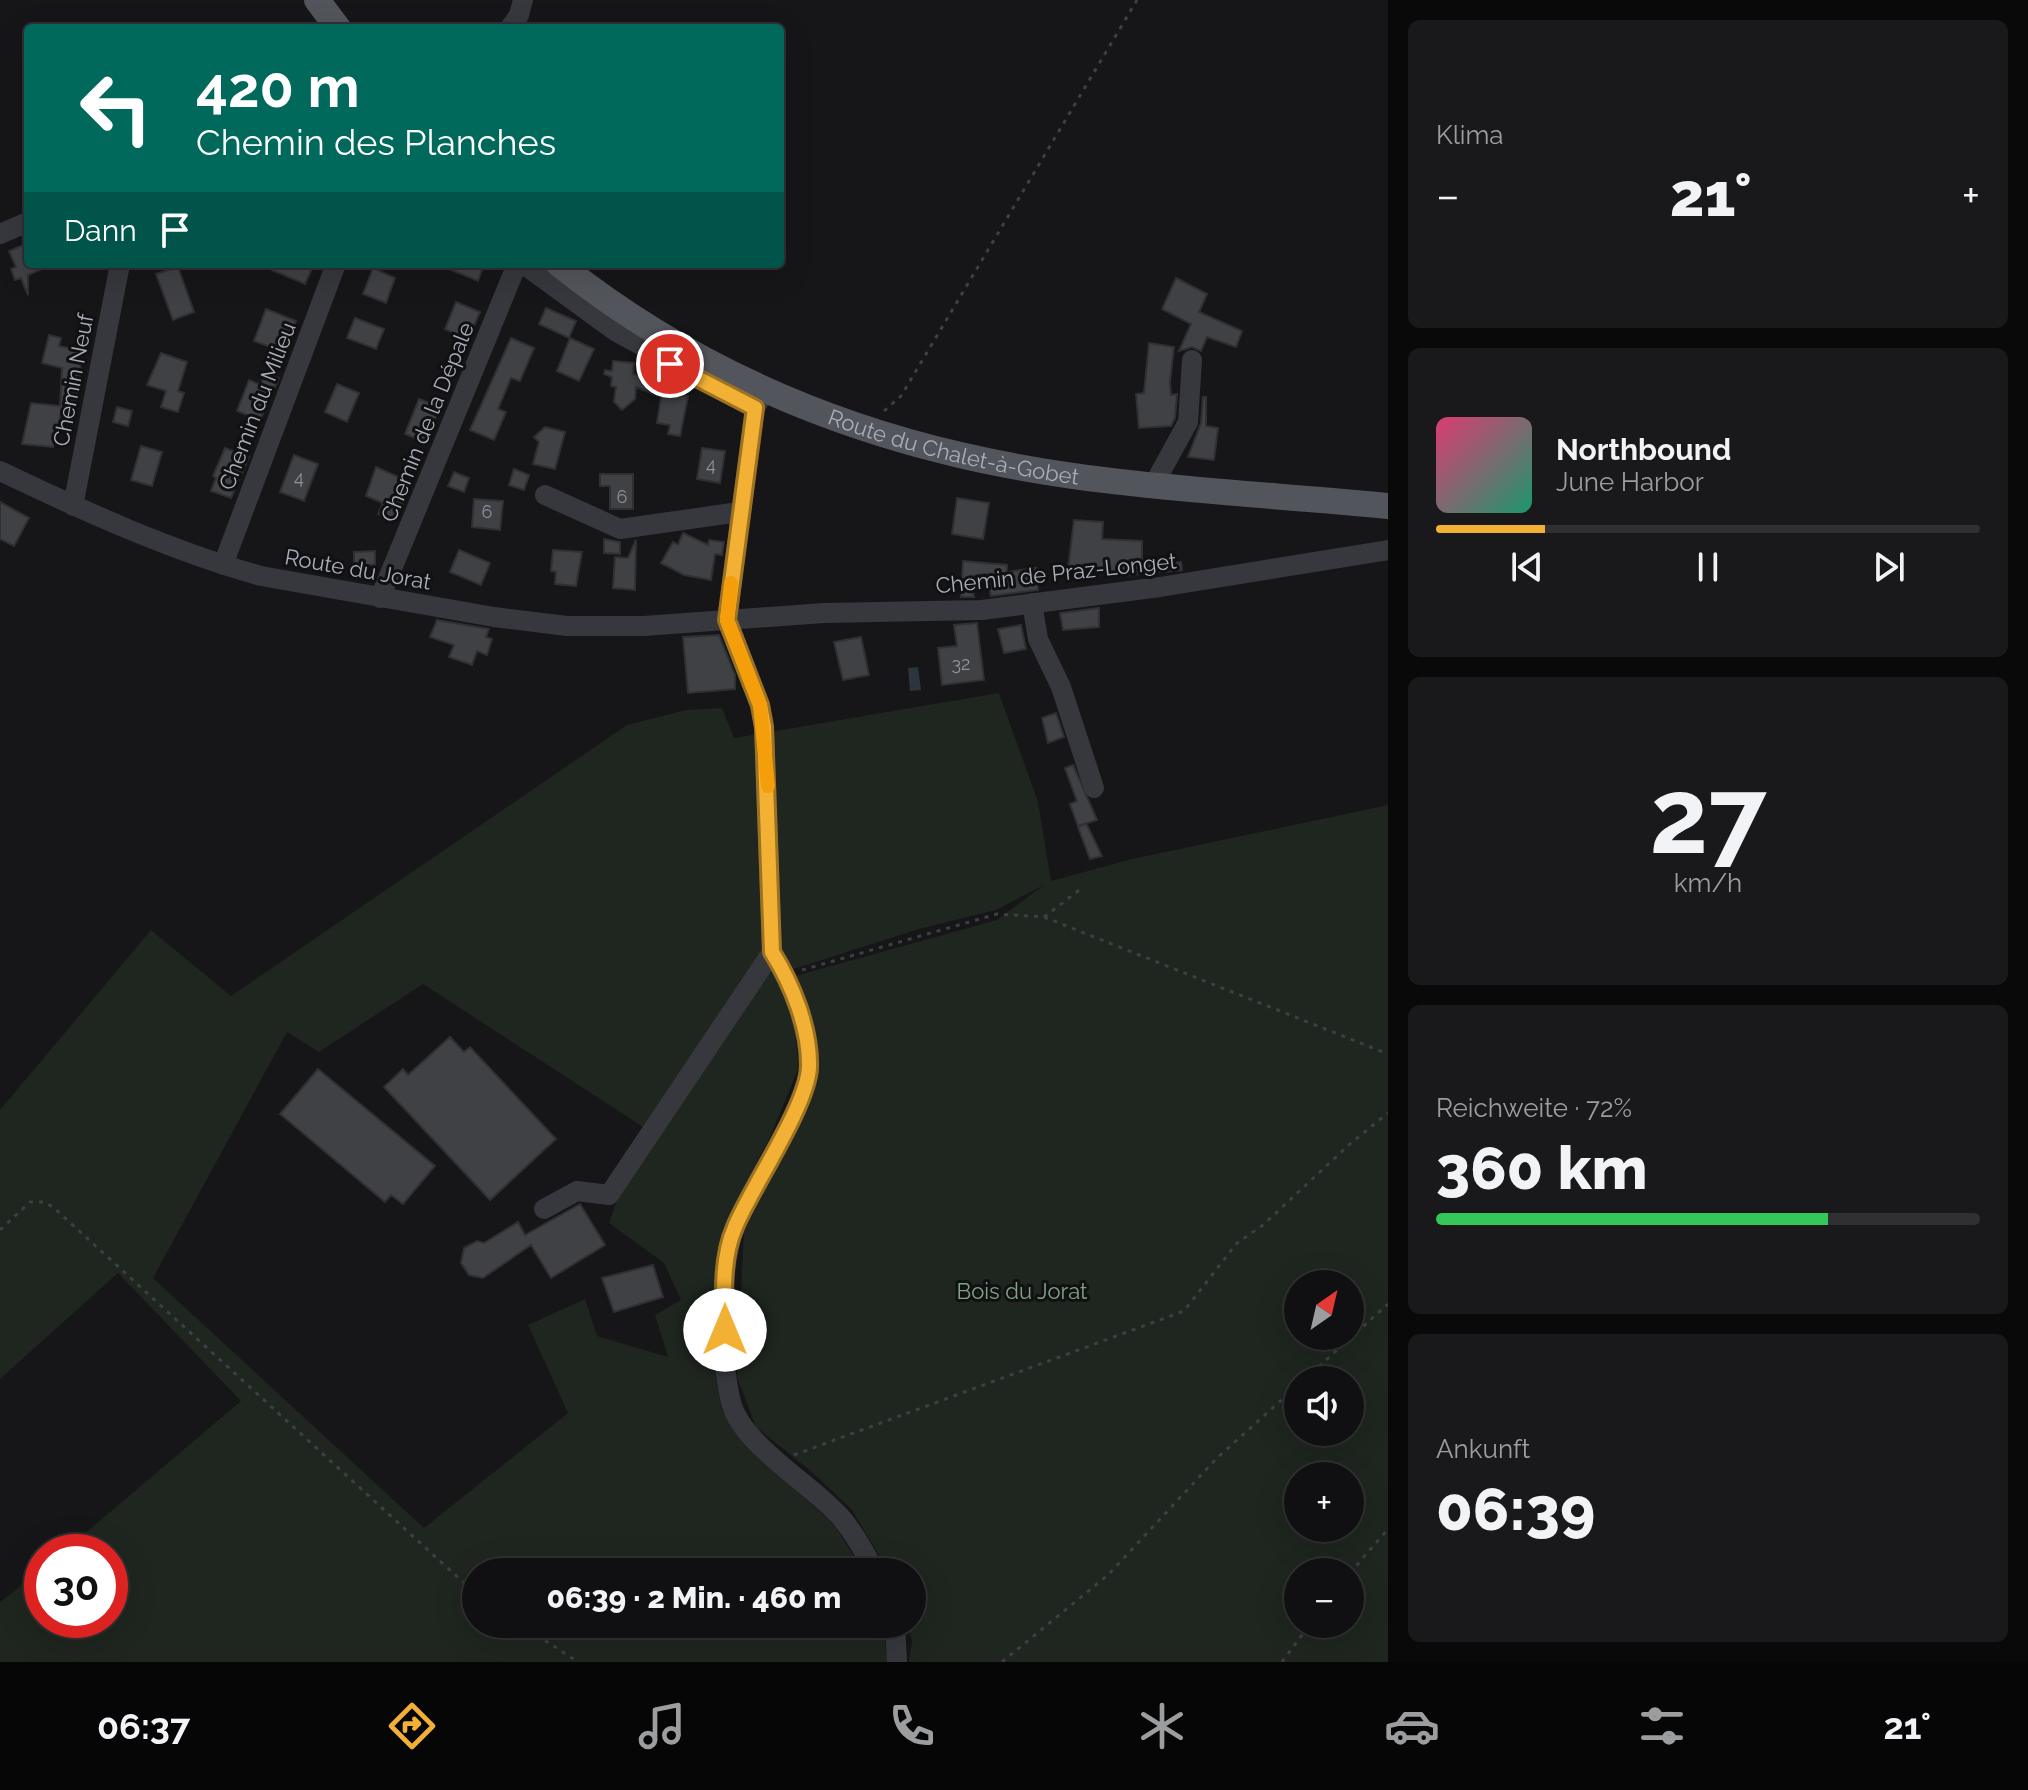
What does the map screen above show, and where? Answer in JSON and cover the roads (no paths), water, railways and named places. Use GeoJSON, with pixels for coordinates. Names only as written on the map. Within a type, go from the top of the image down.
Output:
{"type":"FeatureCollection","features":[{"type":"Feature","properties":{"kind":"main road"},"geometry":{"type":"LineString","coordinates":[[317,0],[335,24]]}},
{"type":"Feature","properties":{"kind":"main road","name":"Route du Chalet-à-Gobet"},"geometry":{"type":"LineString","coordinates":[[565,268],[646,326],[760,399],[962,456],[1054,473],[1388,506]]}},
{"type":"Feature","properties":{"kind":"street"},"geometry":{"type":"LineString","coordinates":[[513,24],[523,0]]}},
{"type":"Feature","properties":{"kind":"street"},"geometry":{"type":"LineString","coordinates":[[0,234],[24,224]]}},
{"type":"Feature","properties":{"kind":"street","name":"Chemin Neuf"},"geometry":{"type":"LineString","coordinates":[[73,506],[119,268]]}},
{"type":"Feature","properties":{"kind":"street","name":"Chemin du Milieu"},"geometry":{"type":"LineString","coordinates":[[223,565],[334,268]]}},
{"type":"Feature","properties":{"kind":"street","name":"Chemin de la Dépale"},"geometry":{"type":"LineString","coordinates":[[380,598],[518,268]]}},
{"type":"Feature","properties":{"kind":"street"},"geometry":{"type":"LineString","coordinates":[[526,268],[615,331],[760,399],[739,512],[727,620],[760,705],[764,727],[772,952],[786,975],[799,1013],[809,1068],[780,1140],[734,1228],[726,1258],[726,1379],[732,1406],[749,1433],[843,1519],[867,1558]]}},
{"type":"Feature","properties":{"kind":"street"},"geometry":{"type":"LineString","coordinates":[[1154,484],[1188,422],[1192,360]]}},
{"type":"Feature","properties":{"kind":"street","name":"Route du Jorat"},"geometry":{"type":"LineString","coordinates":[[0,471],[73,506],[223,565],[380,598],[567,626],[644,626],[727,620]]}},
{"type":"Feature","properties":{"kind":"street"},"geometry":{"type":"LineString","coordinates":[[545,495],[620,529],[739,512]]}},
{"type":"Feature","properties":{"kind":"street","name":"Chemin de Praz-Longet"},"geometry":{"type":"LineString","coordinates":[[727,620],[824,613],[982,610],[1160,587],[1388,550]]}},
{"type":"Feature","properties":{"kind":"street"},"geometry":{"type":"LineString","coordinates":[[1032,603],[1038,639],[1061,687],[1094,788]]}},
{"type":"Feature","properties":{"kind":"street"},"geometry":{"type":"LineString","coordinates":[[544,1209],[577,1191],[609,1195],[772,952]]}},
{"type":"Feature","properties":{"kind":"street"},"geometry":{"type":"LineString","coordinates":[[896,1638],[897,1662]]}},
{"type":"Feature","properties":{"kind":"park label","name":"Bois du Jorat"},"geometry":{"type":"Point","coordinates":[1022,1291]}}]}
